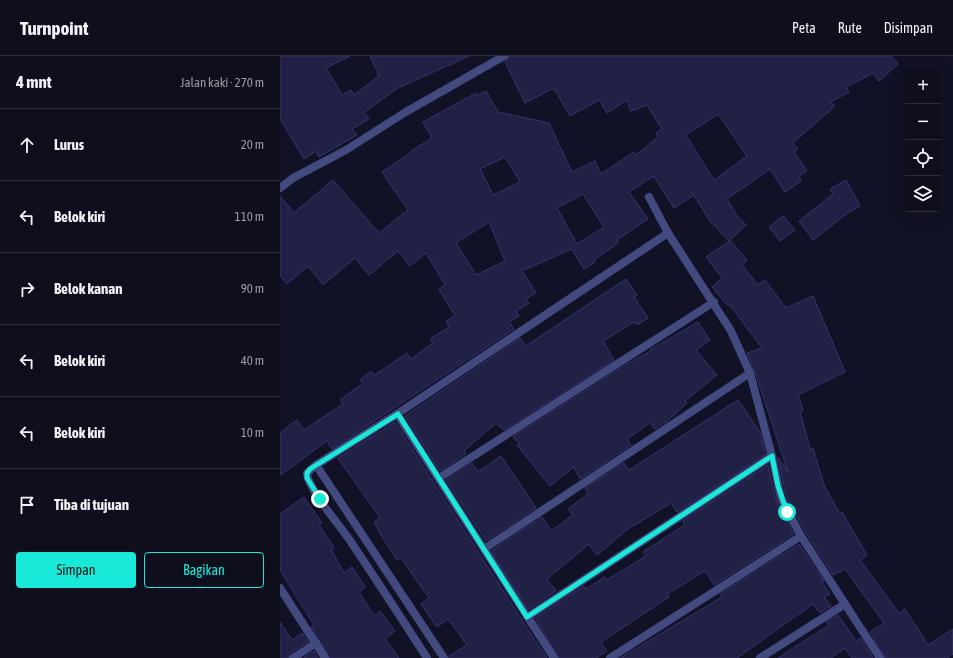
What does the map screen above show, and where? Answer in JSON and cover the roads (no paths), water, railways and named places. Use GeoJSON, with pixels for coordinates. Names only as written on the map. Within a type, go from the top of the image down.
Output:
{"type":"FeatureCollection","features":[{"type":"Feature","properties":{"kind":"street"},"geometry":{"type":"LineString","coordinates":[[280,188],[293,178],[346,150],[404,113],[504,56]]}},
{"type":"Feature","properties":{"kind":"street"},"geometry":{"type":"LineString","coordinates":[[649,197],[668,234],[714,302],[731,331],[750,373],[772,456],[781,498],[802,536],[880,658]]}},
{"type":"Feature","properties":{"kind":"street"},"geometry":{"type":"LineString","coordinates":[[427,658],[307,478],[307,473],[316,465],[398,414],[668,234]]}},
{"type":"Feature","properties":{"kind":"street"},"geometry":{"type":"LineString","coordinates":[[439,478],[714,302]]}},
{"type":"Feature","properties":{"kind":"street"},"geometry":{"type":"LineString","coordinates":[[484,549],[750,373]]}},
{"type":"Feature","properties":{"kind":"street"},"geometry":{"type":"LineString","coordinates":[[398,414],[554,658]]}},
{"type":"Feature","properties":{"kind":"street"},"geometry":{"type":"LineString","coordinates":[[527,617],[772,456]]}},
{"type":"Feature","properties":{"kind":"street"},"geometry":{"type":"LineString","coordinates":[[316,465],[444,658]]}},
{"type":"Feature","properties":{"kind":"street"},"geometry":{"type":"LineString","coordinates":[[610,658],[802,536]]}},
{"type":"Feature","properties":{"kind":"street"},"geometry":{"type":"LineString","coordinates":[[280,588],[325,658]]}},
{"type":"Feature","properties":{"kind":"street"},"geometry":{"type":"LineString","coordinates":[[760,658],[845,604]]}},
{"type":"Feature","properties":{"kind":"street"},"geometry":{"type":"LineString","coordinates":[[293,658],[316,643]]}}]}
